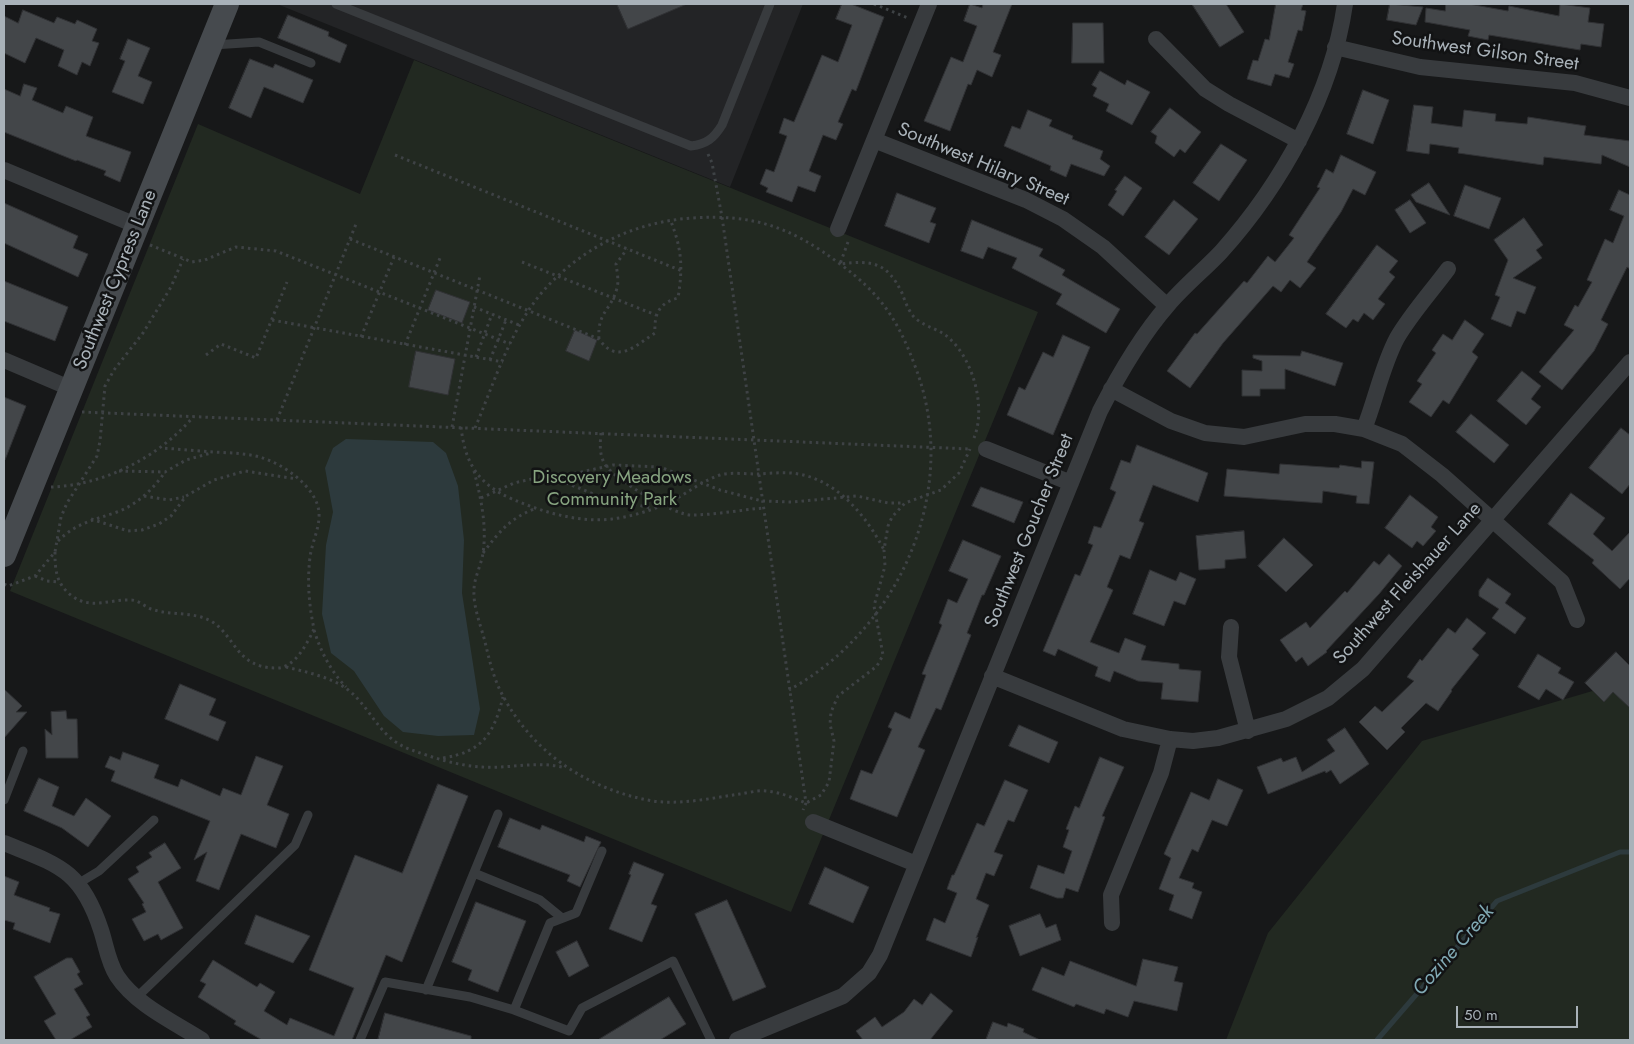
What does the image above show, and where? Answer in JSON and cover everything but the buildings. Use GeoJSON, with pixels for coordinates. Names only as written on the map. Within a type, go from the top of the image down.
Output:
{"type":"FeatureCollection","features":[{"type":"Feature","properties":{"kind":"main road","name":"Southwest Cypress Lane"},"geometry":{"type":"LineString","coordinates":[[4,555],[227,4]]}},
{"type":"Feature","properties":{"kind":"street"},"geometry":{"type":"LineString","coordinates":[[838,229],[928,4]]}},
{"type":"Feature","properties":{"kind":"street","name":"Southwest Goucher Street"},"geometry":{"type":"LineString","coordinates":[[737,1040],[843,996],[869,973],[880,955],[992,676],[1111,389],[1134,351],[1167,306],[1221,252],[1279,176],[1299,141],[1321,90],[1345,4]]}},
{"type":"Feature","properties":{"kind":"street"},"geometry":{"type":"LineString","coordinates":[[1156,39],[1205,89],[1299,141]]}},
{"type":"Feature","properties":{"kind":"street","name":"Southwest Gilson Street"},"geometry":{"type":"LineString","coordinates":[[1334,47],[1420,67],[1575,83],[1630,98]]}},
{"type":"Feature","properties":{"kind":"street","name":"Southwest Hilary Street"},"geometry":{"type":"LineString","coordinates":[[874,140],[1026,200],[1063,219],[1103,247],[1167,306]]}},
{"type":"Feature","properties":{"kind":"street"},"geometry":{"type":"LineString","coordinates":[[4,170],[136,232]]}},
{"type":"Feature","properties":{"kind":"street"},"geometry":{"type":"LineString","coordinates":[[1364,429],[1376,399],[1386,362],[1398,337],[1448,269]]}},
{"type":"Feature","properties":{"kind":"street"},"geometry":{"type":"LineString","coordinates":[[4,360],[68,397]]}},
{"type":"Feature","properties":{"kind":"street","name":"Southwest Fleishauer Lane"},"geometry":{"type":"LineString","coordinates":[[992,676],[1123,729],[1170,739],[1193,741],[1248,731],[1286,719],[1328,698],[1363,668],[1493,520],[1625,382],[1630,362]]}},
{"type":"Feature","properties":{"kind":"street"},"geometry":{"type":"LineString","coordinates":[[1111,389],[1171,421],[1205,433],[1244,437],[1305,424],[1336,424],[1364,429],[1402,444],[1493,520],[1562,582],[1577,620]]}},
{"type":"Feature","properties":{"kind":"street"},"geometry":{"type":"LineString","coordinates":[[986,449],[1071,484]]}},
{"type":"Feature","properties":{"kind":"street"},"geometry":{"type":"LineString","coordinates":[[1231,627],[1229,657],[1248,731]]}},
{"type":"Feature","properties":{"kind":"street"},"geometry":{"type":"LineString","coordinates":[[1112,923],[1111,895],[1161,773],[1170,739]]}},
{"type":"Feature","properties":{"kind":"street"},"geometry":{"type":"LineString","coordinates":[[807,820],[916,864]]}},
{"type":"Feature","properties":{"kind":"street"},"geometry":{"type":"LineString","coordinates":[[4,842],[54,863],[79,883],[92,906],[108,958],[117,977],[136,998],[202,1040]]}},
{"type":"Feature","properties":{"kind":"lane"},"geometry":{"type":"LineString","coordinates":[[336,4],[691,146],[704,144],[716,136],[770,4]]}},
{"type":"Feature","properties":{"kind":"lane"},"geometry":{"type":"LineString","coordinates":[[211,45],[259,42],[276,47],[311,63]]}},
{"type":"Feature","properties":{"kind":"lane"},"geometry":{"type":"LineString","coordinates":[[4,800],[24,751]]}},
{"type":"Feature","properties":{"kind":"lane"},"geometry":{"type":"LineString","coordinates":[[426,990],[498,814]]}},
{"type":"Feature","properties":{"kind":"lane"},"geometry":{"type":"LineString","coordinates":[[136,998],[296,845],[308,815]]}},
{"type":"Feature","properties":{"kind":"lane"},"geometry":{"type":"LineString","coordinates":[[79,883],[99,871],[154,820]]}},
{"type":"Feature","properties":{"kind":"lane"},"geometry":{"type":"LineString","coordinates":[[514,1010],[550,923],[576,913],[602,851]]}},
{"type":"Feature","properties":{"kind":"lane"},"geometry":{"type":"LineString","coordinates":[[474,873],[540,900],[562,918]]}},
{"type":"Feature","properties":{"kind":"lane"},"geometry":{"type":"LineString","coordinates":[[360,1040],[385,982],[470,998],[514,1010],[568,1031],[582,1008],[673,961],[711,1040]]}},
{"type":"Feature","properties":{"kind":"path"},"geometry":{"type":"LineString","coordinates":[[874,4],[921,23]]}},
{"type":"Feature","properties":{"kind":"path"},"geometry":{"type":"LineString","coordinates":[[704,144],[712,163],[722,217],[807,820]]}},
{"type":"Feature","properties":{"kind":"path"},"geometry":{"type":"LineString","coordinates":[[395,156],[682,270]]}},
{"type":"Feature","properties":{"kind":"path"},"geometry":{"type":"LineString","coordinates":[[475,428],[510,344],[528,311],[558,276],[581,255],[623,233],[670,219],[743,218],[769,225],[797,236],[824,251],[856,275],[883,301],[905,338],[922,383],[930,421],[932,447],[928,496],[923,520],[906,567],[874,618],[843,653],[820,672],[790,690]]}},
{"type":"Feature","properties":{"kind":"path"},"geometry":{"type":"LineString","coordinates":[[350,239],[599,339],[610,351],[616,353],[628,350],[655,333],[656,315],[662,305],[678,298],[682,270],[680,250],[670,219]]}},
{"type":"Feature","properties":{"kind":"path"},"geometry":{"type":"LineString","coordinates":[[278,420],[356,224]]}},
{"type":"Feature","properties":{"kind":"path"},"geometry":{"type":"LineString","coordinates":[[838,229],[850,238],[840,264]]}},
{"type":"Feature","properties":{"kind":"path"},"geometry":{"type":"LineString","coordinates":[[136,232],[183,259],[192,262],[205,260],[236,247],[276,251],[510,344]]}},
{"type":"Feature","properties":{"kind":"path"},"geometry":{"type":"LineString","coordinates":[[599,339],[599,320],[614,298],[618,285],[616,264],[627,248]]}},
{"type":"Feature","properties":{"kind":"path"},"geometry":{"type":"LineString","coordinates":[[361,336],[394,257]]}},
{"type":"Feature","properties":{"kind":"path"},"geometry":{"type":"LineString","coordinates":[[405,345],[440,258]]}},
{"type":"Feature","properties":{"kind":"path"},"geometry":{"type":"LineString","coordinates":[[183,259],[171,287],[143,333],[114,370],[105,386],[97,456],[76,486],[61,517],[55,552],[59,582],[73,596],[88,602],[104,604],[133,600],[152,609],[199,616],[213,622],[240,653],[249,660],[268,667],[286,667],[308,672],[346,689]]}},
{"type":"Feature","properties":{"kind":"path"},"geometry":{"type":"LineString","coordinates":[[481,498],[514,483],[536,478],[554,478],[605,465],[660,467],[680,473],[701,483],[762,501],[792,502],[858,496],[888,504],[904,503],[941,490],[959,473],[977,431],[977,391],[966,359],[954,343],[914,316],[890,273],[880,266],[865,261],[840,264]]}},
{"type":"Feature","properties":{"kind":"path"},"geometry":{"type":"LineString","coordinates":[[522,262],[656,315]]}},
{"type":"Feature","properties":{"kind":"path"},"geometry":{"type":"LineString","coordinates":[[452,427],[480,275]]}},
{"type":"Feature","properties":{"kind":"path"},"geometry":{"type":"LineString","coordinates":[[206,356],[221,344],[256,358],[287,282]]}},
{"type":"Feature","properties":{"kind":"path"},"geometry":{"type":"LineString","coordinates":[[474,307],[519,325]]}},
{"type":"Feature","properties":{"kind":"path"},"geometry":{"type":"LineString","coordinates":[[476,357],[492,314]]}},
{"type":"Feature","properties":{"kind":"path"},"geometry":{"type":"LineString","coordinates":[[272,320],[503,362]]}},
{"type":"Feature","properties":{"kind":"path"},"geometry":{"type":"LineString","coordinates":[[490,360],[506,320]]}},
{"type":"Feature","properties":{"kind":"path"},"geometry":{"type":"LineString","coordinates":[[68,397],[80,412],[970,449]]}},
{"type":"Feature","properties":{"kind":"path"},"geometry":{"type":"LineString","coordinates":[[34,481],[51,488],[76,486],[96,481],[161,448],[181,431],[194,416]]}},
{"type":"Feature","properties":{"kind":"path"},"geometry":{"type":"LineString","coordinates":[[460,427],[463,447],[474,471],[481,498],[484,526],[483,553],[474,592],[491,665],[503,696],[528,733],[567,769]]}},
{"type":"Feature","properties":{"kind":"path"},"geometry":{"type":"LineString","coordinates":[[601,433],[601,454],[605,465],[637,490],[663,505],[689,516],[763,508]]}},
{"type":"Feature","properties":{"kind":"path"},"geometry":{"type":"LineString","coordinates":[[161,448],[260,457],[277,464],[299,479],[313,494],[319,512],[317,533],[310,556],[308,587],[314,630],[319,647],[329,666],[346,689],[363,706],[380,729],[394,742],[442,759],[482,767],[532,763],[550,764],[567,769],[595,784],[627,796],[658,801],[685,801],[765,791],[779,793],[806,803],[821,795],[829,782],[834,741],[830,724],[831,712],[838,696],[877,666],[883,655],[882,643],[874,618],[874,606],[886,566],[884,550],[888,526],[892,517],[904,503]]}},
{"type":"Feature","properties":{"kind":"path"},"geometry":{"type":"LineString","coordinates":[[58,541],[77,524],[119,511],[143,496],[155,486],[166,472],[186,460],[213,452]]}},
{"type":"Feature","properties":{"kind":"path"},"geometry":{"type":"LineString","coordinates":[[118,471],[166,472]]}},
{"type":"Feature","properties":{"kind":"path"},"geometry":{"type":"LineString","coordinates":[[143,496],[169,500],[186,496],[214,480],[245,471],[299,479]]}},
{"type":"Feature","properties":{"kind":"path"},"geometry":{"type":"LineString","coordinates":[[474,471],[497,491],[534,508],[565,516],[610,519],[663,505],[701,483],[722,474],[788,472],[807,476],[827,485],[842,496],[859,510],[884,550]]}},
{"type":"Feature","properties":{"kind":"path"},"geometry":{"type":"LineString","coordinates":[[554,478],[601,497],[652,508]]}},
{"type":"Feature","properties":{"kind":"path"},"geometry":{"type":"LineString","coordinates":[[92,519],[128,531],[142,530],[158,524],[171,516],[186,496]]}},
{"type":"Feature","properties":{"kind":"path"},"geometry":{"type":"LineString","coordinates":[[483,553],[502,529],[516,516],[534,508]]}},
{"type":"Feature","properties":{"kind":"path"},"geometry":{"type":"LineString","coordinates":[[4,584],[8,586],[35,576],[55,552]]}},
{"type":"Feature","properties":{"kind":"path"},"geometry":{"type":"LineString","coordinates":[[35,576],[46,581],[59,582]]}},
{"type":"Feature","properties":{"kind":"path"},"geometry":{"type":"LineString","coordinates":[[286,667],[300,653],[314,630]]}},
{"type":"Feature","properties":{"kind":"path"},"geometry":{"type":"LineString","coordinates":[[442,759],[478,746],[488,737],[497,719],[503,696]]}},
{"type":"Feature","properties":{"kind":"shaded area"},"geometry":{"type":"Polygon","coordinates":[[[277,4],[803,4],[730,187],[277,4]]]}},
{"type":"Feature","properties":{"kind":"shaded area"},"geometry":{"type":"Polygon","coordinates":[[[346,439],[433,442],[446,453],[458,486],[464,540],[462,593],[480,709],[474,735],[438,736],[403,732],[384,716],[354,671],[331,653],[322,614],[326,545],[333,512],[325,468],[333,448],[346,439]]]}},
{"type":"Feature","properties":{"kind":"green space","name":"Discovery Meadows Community Park"},"geometry":{"type":"Polygon","coordinates":[[[414,60],[1038,312],[791,912],[10,591],[198,124],[360,194],[414,60]]]}},
{"type":"Feature","properties":{"kind":"green space"},"geometry":{"type":"Polygon","coordinates":[[[1630,680],[1630,1040],[1226,1040],[1268,933],[1422,741],[1630,680]]]}},
{"type":"Feature","properties":{"kind":"waterway","name":"Cozine Creek"},"geometry":{"type":"LineString","coordinates":[[1377,1040],[1497,901],[1620,852],[1630,852]]}}]}
